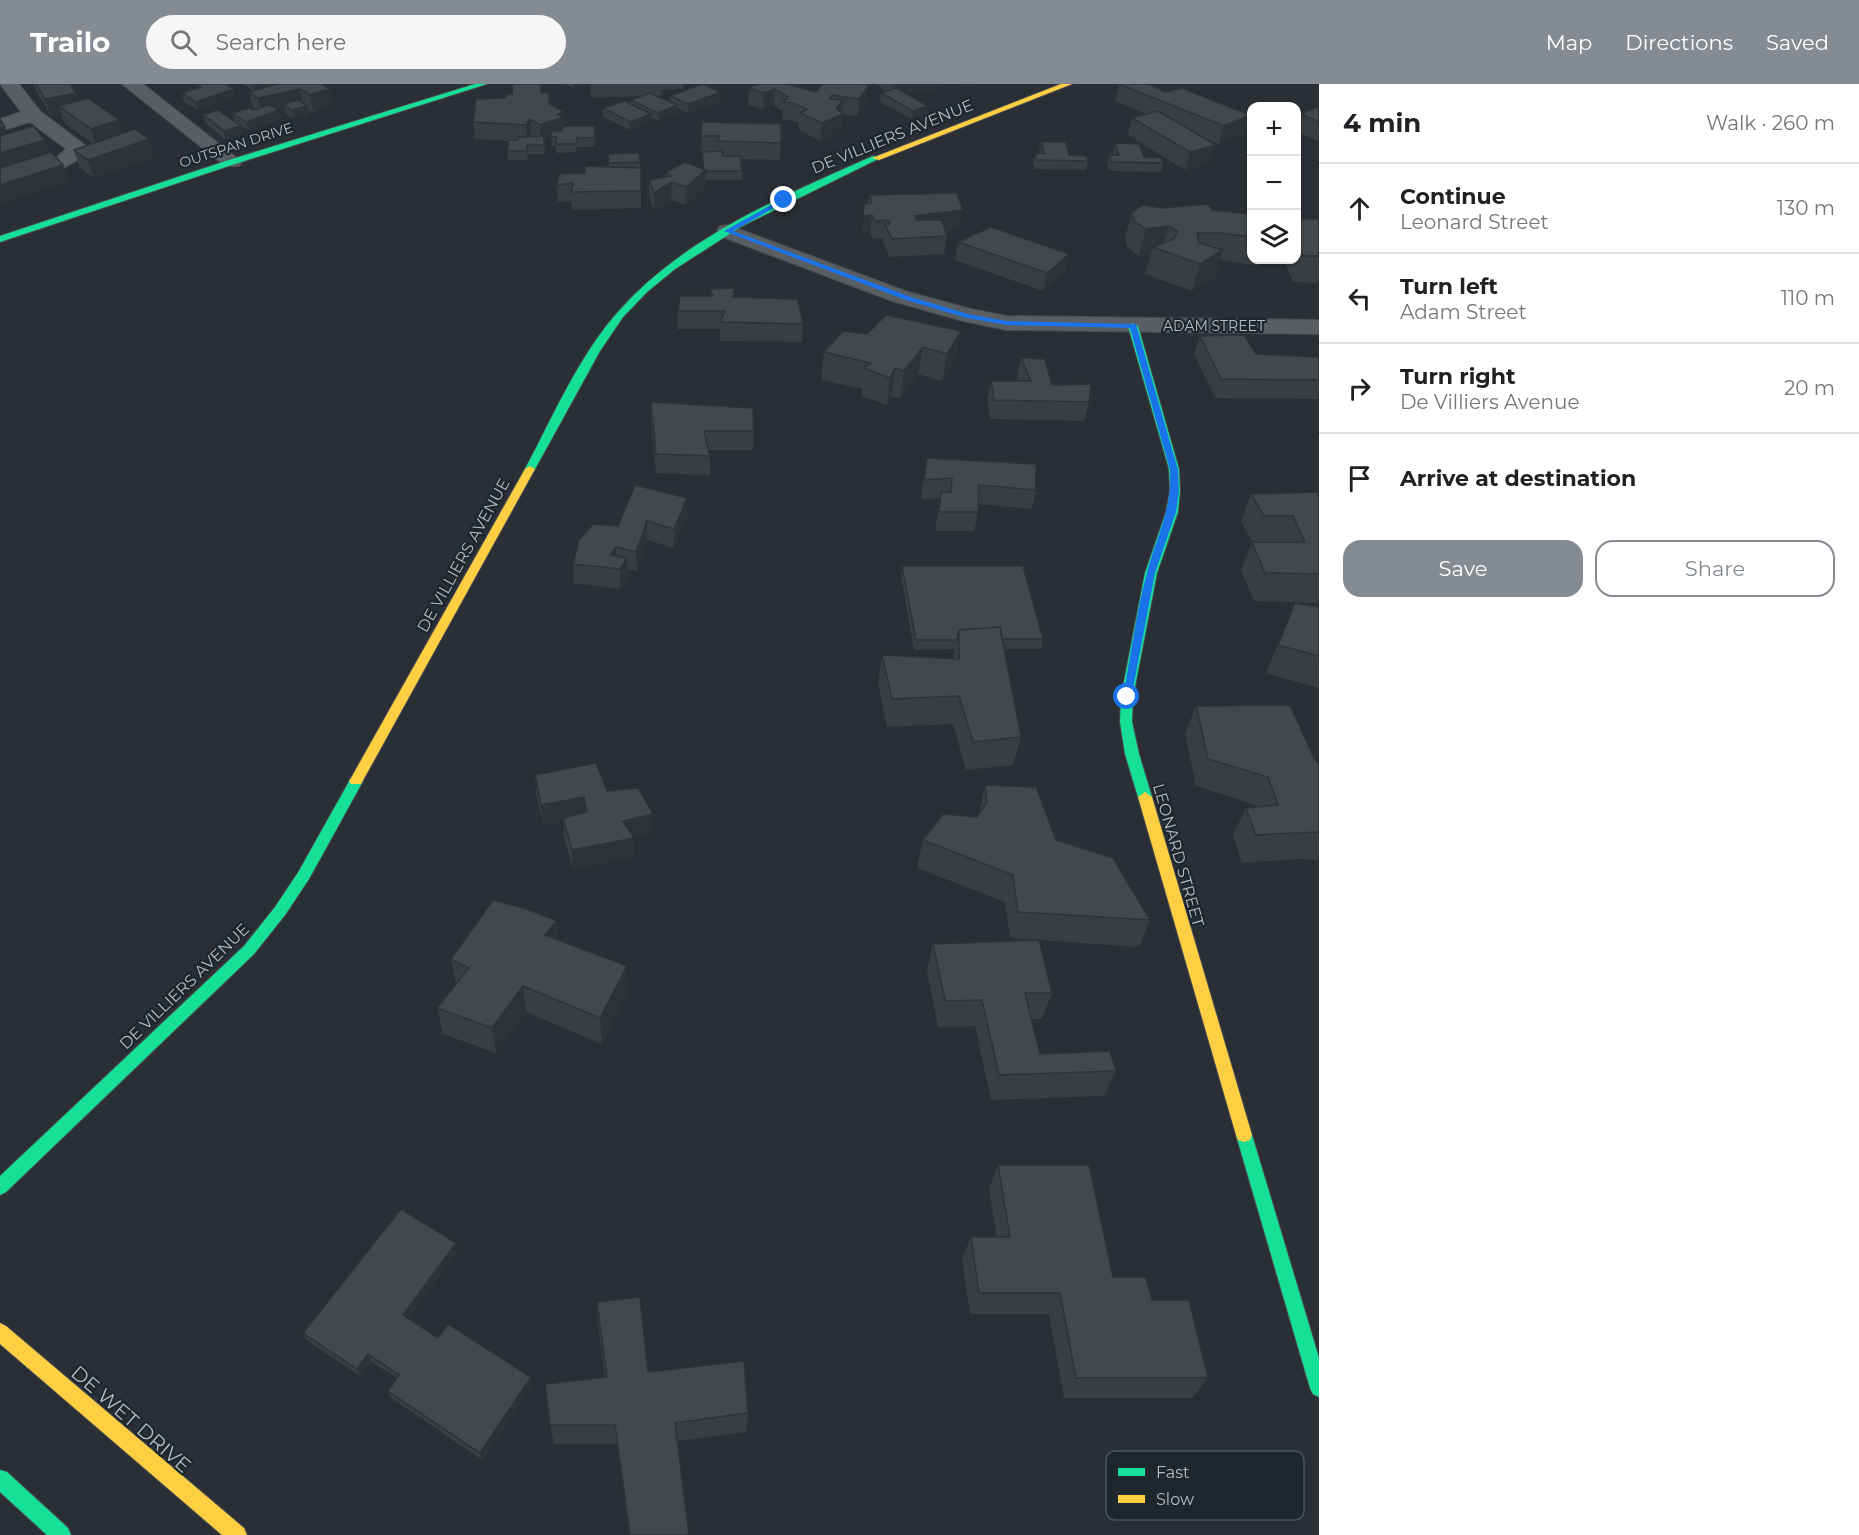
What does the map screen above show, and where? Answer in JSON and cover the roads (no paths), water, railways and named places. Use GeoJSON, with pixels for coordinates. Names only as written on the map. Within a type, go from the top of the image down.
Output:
{"type":"FeatureCollection","features":[{"type":"Feature","properties":{"kind":"street"},"geometry":{"type":"LineString","coordinates":[[11,87],[38,84]]}},
{"type":"Feature","properties":{"kind":"street"},"geometry":{"type":"LineString","coordinates":[[136,88],[167,84]]}},
{"type":"Feature","properties":{"kind":"street","name":"OUTSPAN DRIVE"},"geometry":{"type":"LineString","coordinates":[[0,239],[232,162],[483,84]]}},
{"type":"Feature","properties":{"kind":"street","name":"DE VILLIERS AVENUE"},"geometry":{"type":"LineString","coordinates":[[0,1187],[249,950],[280,912],[304,875],[610,327],[630,303],[655,279],[728,231],[831,177],[1068,84]]}},
{"type":"Feature","properties":{"kind":"street"},"geometry":{"type":"LineString","coordinates":[[0,182],[64,161],[77,152],[77,147],[33,115],[11,87]]}},
{"type":"Feature","properties":{"kind":"street"},"geometry":{"type":"LineString","coordinates":[[136,88],[232,162]]}},
{"type":"Feature","properties":{"kind":"street"},"geometry":{"type":"LineString","coordinates":[[0,125],[33,115]]}},
{"type":"Feature","properties":{"kind":"street","name":"ADAM STREET"},"geometry":{"type":"LineString","coordinates":[[728,231],[909,299],[967,316],[1007,323],[1319,327]]}},
{"type":"Feature","properties":{"kind":"street","name":"LEONARD STREET"},"geometry":{"type":"LineString","coordinates":[[1133,326],[1174,470],[1175,491],[1172,512],[1151,573],[1129,688],[1126,722],[1132,754],[1307,1309],[1319,1388]]}},
{"type":"Feature","properties":{"kind":"street","name":"DE WET DRIVE"},"geometry":{"type":"LineString","coordinates":[[0,1332],[237,1535]]}},
{"type":"Feature","properties":{"kind":"street"},"geometry":{"type":"LineString","coordinates":[[0,1479],[62,1535]]}}]}
